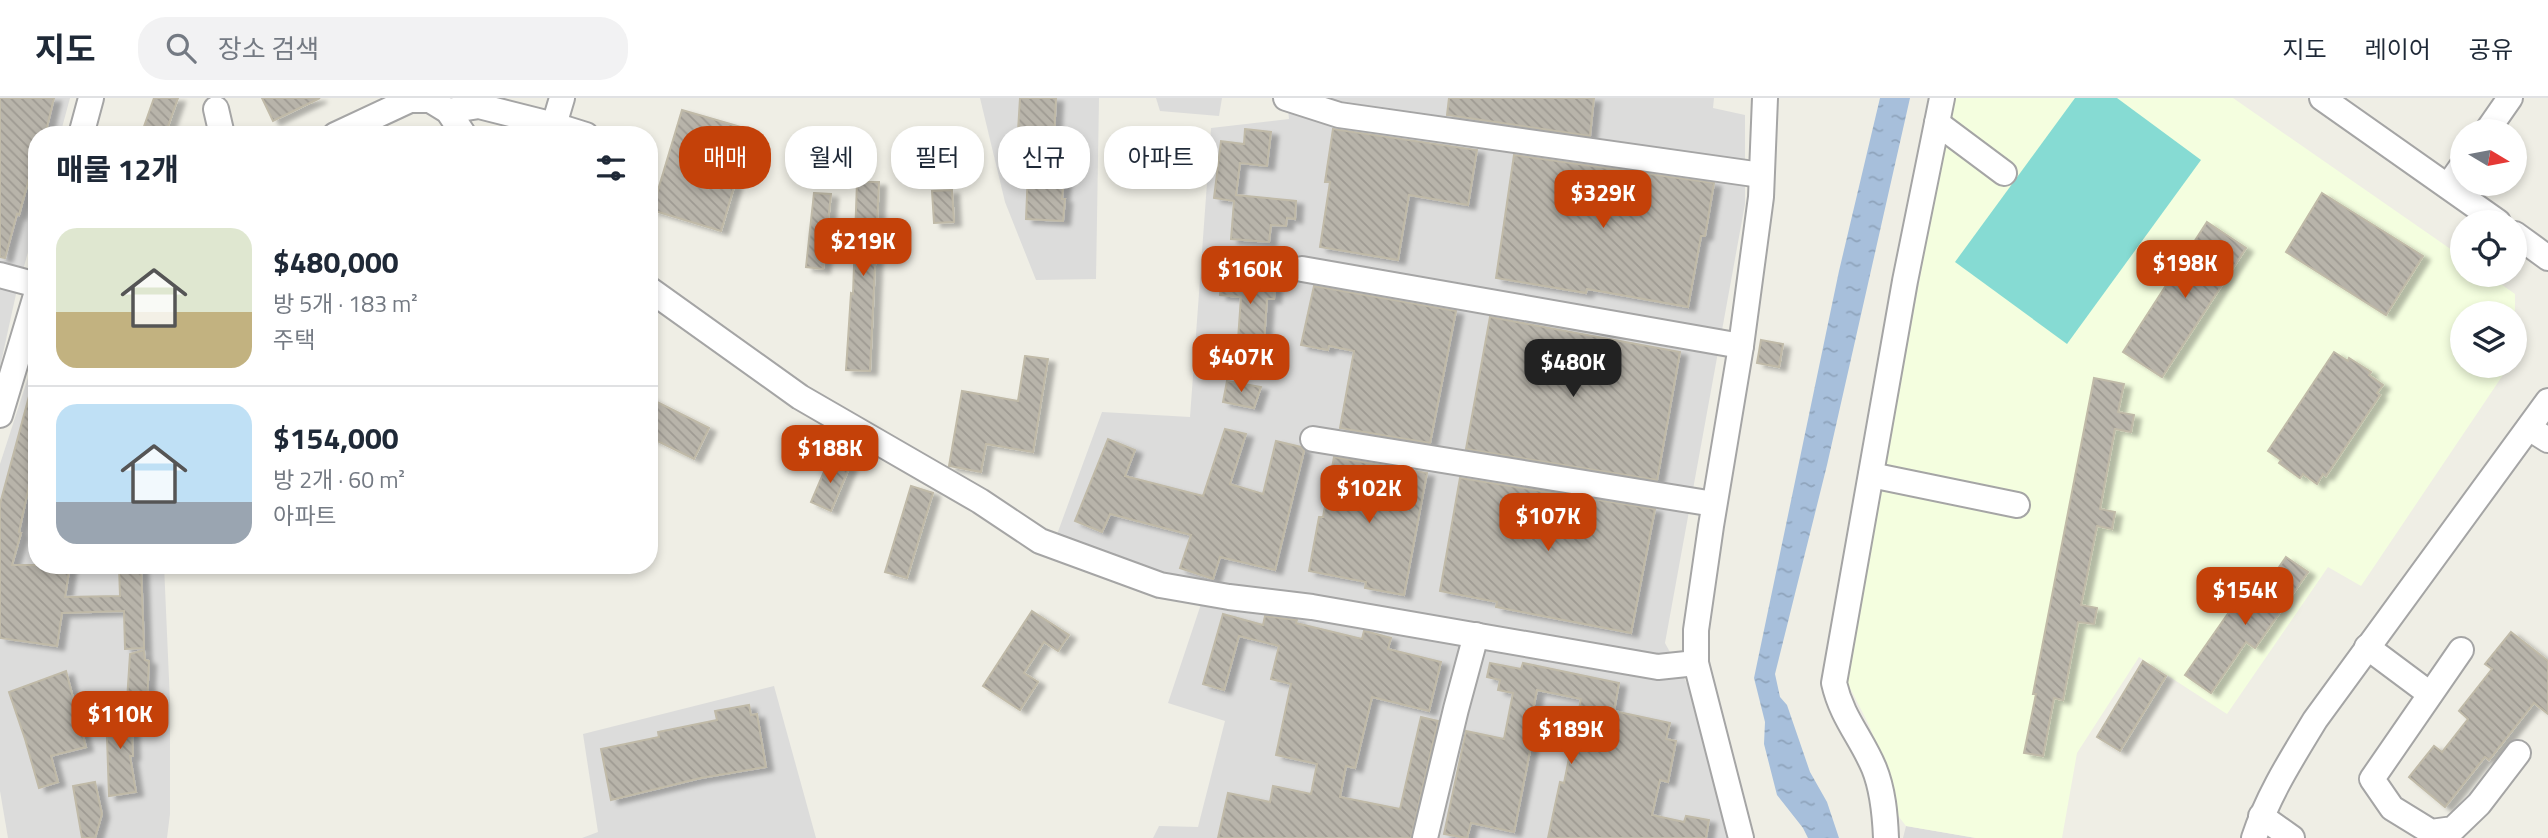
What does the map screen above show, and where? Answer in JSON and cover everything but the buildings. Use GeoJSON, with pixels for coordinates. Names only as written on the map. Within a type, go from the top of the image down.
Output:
{"type":"FeatureCollection","features":[{"type":"Feature","properties":{"kind":"street"},"geometry":{"type":"LineString","coordinates":[[83,126],[91,98]]}},
{"type":"Feature","properties":{"kind":"street"},"geometry":{"type":"LineString","coordinates":[[554,125],[562,98]]}},
{"type":"Feature","properties":{"kind":"street"},"geometry":{"type":"LineString","coordinates":[[1286,98],[1339,115],[1761,174]]}},
{"type":"Feature","properties":{"kind":"street"},"geometry":{"type":"LineString","coordinates":[[1741,838],[1696,663],[1696,630],[1741,346],[1761,197],[1765,98]]}},
{"type":"Feature","properties":{"kind":"street"},"geometry":{"type":"LineString","coordinates":[[1886,838],[1884,803],[1874,768],[1839,705],[1834,683],[1905,281],[1942,98]]}},
{"type":"Feature","properties":{"kind":"street"},"geometry":{"type":"LineString","coordinates":[[2322,98],[2450,173]]}},
{"type":"Feature","properties":{"kind":"street"},"geometry":{"type":"LineString","coordinates":[[2495,119],[2510,98]]}},
{"type":"Feature","properties":{"kind":"street"},"geometry":{"type":"LineString","coordinates":[[354,126],[410,100],[430,100],[448,111],[458,126]]}},
{"type":"Feature","properties":{"kind":"street"},"geometry":{"type":"LineString","coordinates":[[448,111],[480,106],[557,126]]}},
{"type":"Feature","properties":{"kind":"street"},"geometry":{"type":"LineString","coordinates":[[216,109],[220,126]]}},
{"type":"Feature","properties":{"kind":"street"},"geometry":{"type":"LineString","coordinates":[[1937,123],[2004,173]]}},
{"type":"Feature","properties":{"kind":"street"},"geometry":{"type":"LineString","coordinates":[[2474,196],[2487,210]]}},
{"type":"Feature","properties":{"kind":"street"},"geometry":{"type":"LineString","coordinates":[[2527,243],[2548,258]]}},
{"type":"Feature","properties":{"kind":"street"},"geometry":{"type":"LineString","coordinates":[[1302,269],[1741,346]]}},
{"type":"Feature","properties":{"kind":"street"},"geometry":{"type":"LineString","coordinates":[[0,275],[28,283]]}},
{"type":"Feature","properties":{"kind":"street"},"geometry":{"type":"LineString","coordinates":[[658,295],[800,397],[980,501],[1040,541],[1160,584],[1228,597],[1312,607],[1658,667],[1696,663]]}},
{"type":"Feature","properties":{"kind":"street"},"geometry":{"type":"LineString","coordinates":[[0,415],[28,322]]}},
{"type":"Feature","properties":{"kind":"street"},"geometry":{"type":"LineString","coordinates":[[2292,838],[2258,827],[2286,767],[2315,720],[2367,647],[2538,434],[2548,401]]}},
{"type":"Feature","properties":{"kind":"street"},"geometry":{"type":"LineString","coordinates":[[1313,439],[1714,503]]}},
{"type":"Feature","properties":{"kind":"street"},"geometry":{"type":"LineString","coordinates":[[1871,475],[2017,505]]}},
{"type":"Feature","properties":{"kind":"street"},"geometry":{"type":"LineString","coordinates":[[1425,838],[1476,635]]}},
{"type":"Feature","properties":{"kind":"street"},"geometry":{"type":"LineString","coordinates":[[2367,647],[2430,694]]}},
{"type":"Feature","properties":{"kind":"street"},"geometry":{"type":"LineString","coordinates":[[2460,650],[2372,779],[2392,808],[2431,832],[2453,829],[2479,804],[2518,753]]}},
{"type":"Feature","properties":{"kind":"shaded area"},"geometry":{"type":"Polygon","coordinates":[[[0,98],[70,98],[62,126],[28,126],[28,252],[22,274],[0,268],[0,98]]]}},
{"type":"Feature","properties":{"kind":"shaded area"},"geometry":{"type":"Polygon","coordinates":[[[980,98],[1099,98],[1096,279],[1036,280],[1002,189],[1090,189],[1090,126],[998,126],[998,173],[980,98]]]}},
{"type":"Feature","properties":{"kind":"shaded area"},"geometry":{"type":"Polygon","coordinates":[[[1156,98],[1222,98],[1219,116],[1160,111],[1156,98]]]}},
{"type":"Feature","properties":{"kind":"shaded area"},"geometry":{"type":"Polygon","coordinates":[[[1287,98],[1714,98],[1713,108],[1745,115],[1745,204],[1665,643],[1690,689],[1727,838],[1153,838],[1159,826],[1198,827],[1225,721],[1168,703],[1206,589],[1056,537],[1102,412],[1190,417],[1207,189],[1218,189],[1218,127],[1289,119],[1287,98]]]}},
{"type":"Feature","properties":{"kind":"shaded area"},"geometry":{"type":"Polygon","coordinates":[[[1953,98],[2233,98],[2450,249],[2450,287],[2505,287],[2515,294],[2515,301],[2450,301],[2450,378],[2501,378],[2361,586],[2328,567],[2227,714],[2139,657],[2077,753],[2062,838],[1976,838],[1906,826],[1896,813],[1887,770],[1869,725],[1846,680],[1953,98]]]}},
{"type":"Feature","properties":{"kind":"shaded area"},"geometry":{"type":"Polygon","coordinates":[[[2075,98],[2117,98],[2201,160],[2067,344],[1955,262],[2075,98]]]}},
{"type":"Feature","properties":{"kind":"shaded area"},"geometry":{"type":"Polygon","coordinates":[[[0,280],[18,285],[0,367],[0,280]]]}},
{"type":"Feature","properties":{"kind":"shaded area"},"geometry":{"type":"Polygon","coordinates":[[[28,378],[28,574],[164,574],[170,702],[170,814],[167,838],[8,838],[0,791],[0,464],[28,378]]]}},
{"type":"Feature","properties":{"kind":"shaded area"},"geometry":{"type":"Polygon","coordinates":[[[774,686],[816,838],[582,838],[598,832],[583,734],[774,686]]]}},
{"type":"Feature","properties":{"kind":"shaded area"},"geometry":{"type":"Polygon","coordinates":[[[1906,826],[1976,838],[1903,838],[1906,826]]]}},
{"type":"Feature","properties":{"kind":"water"},"geometry":{"type":"Polygon","coordinates":[[[1880,98],[1910,98],[1827,465],[1775,674],[1780,697],[1787,705],[1810,772],[1827,802],[1839,838],[1808,838],[1777,795],[1764,744],[1765,722],[1754,678],[1839,271],[1880,98]]]}}]}
